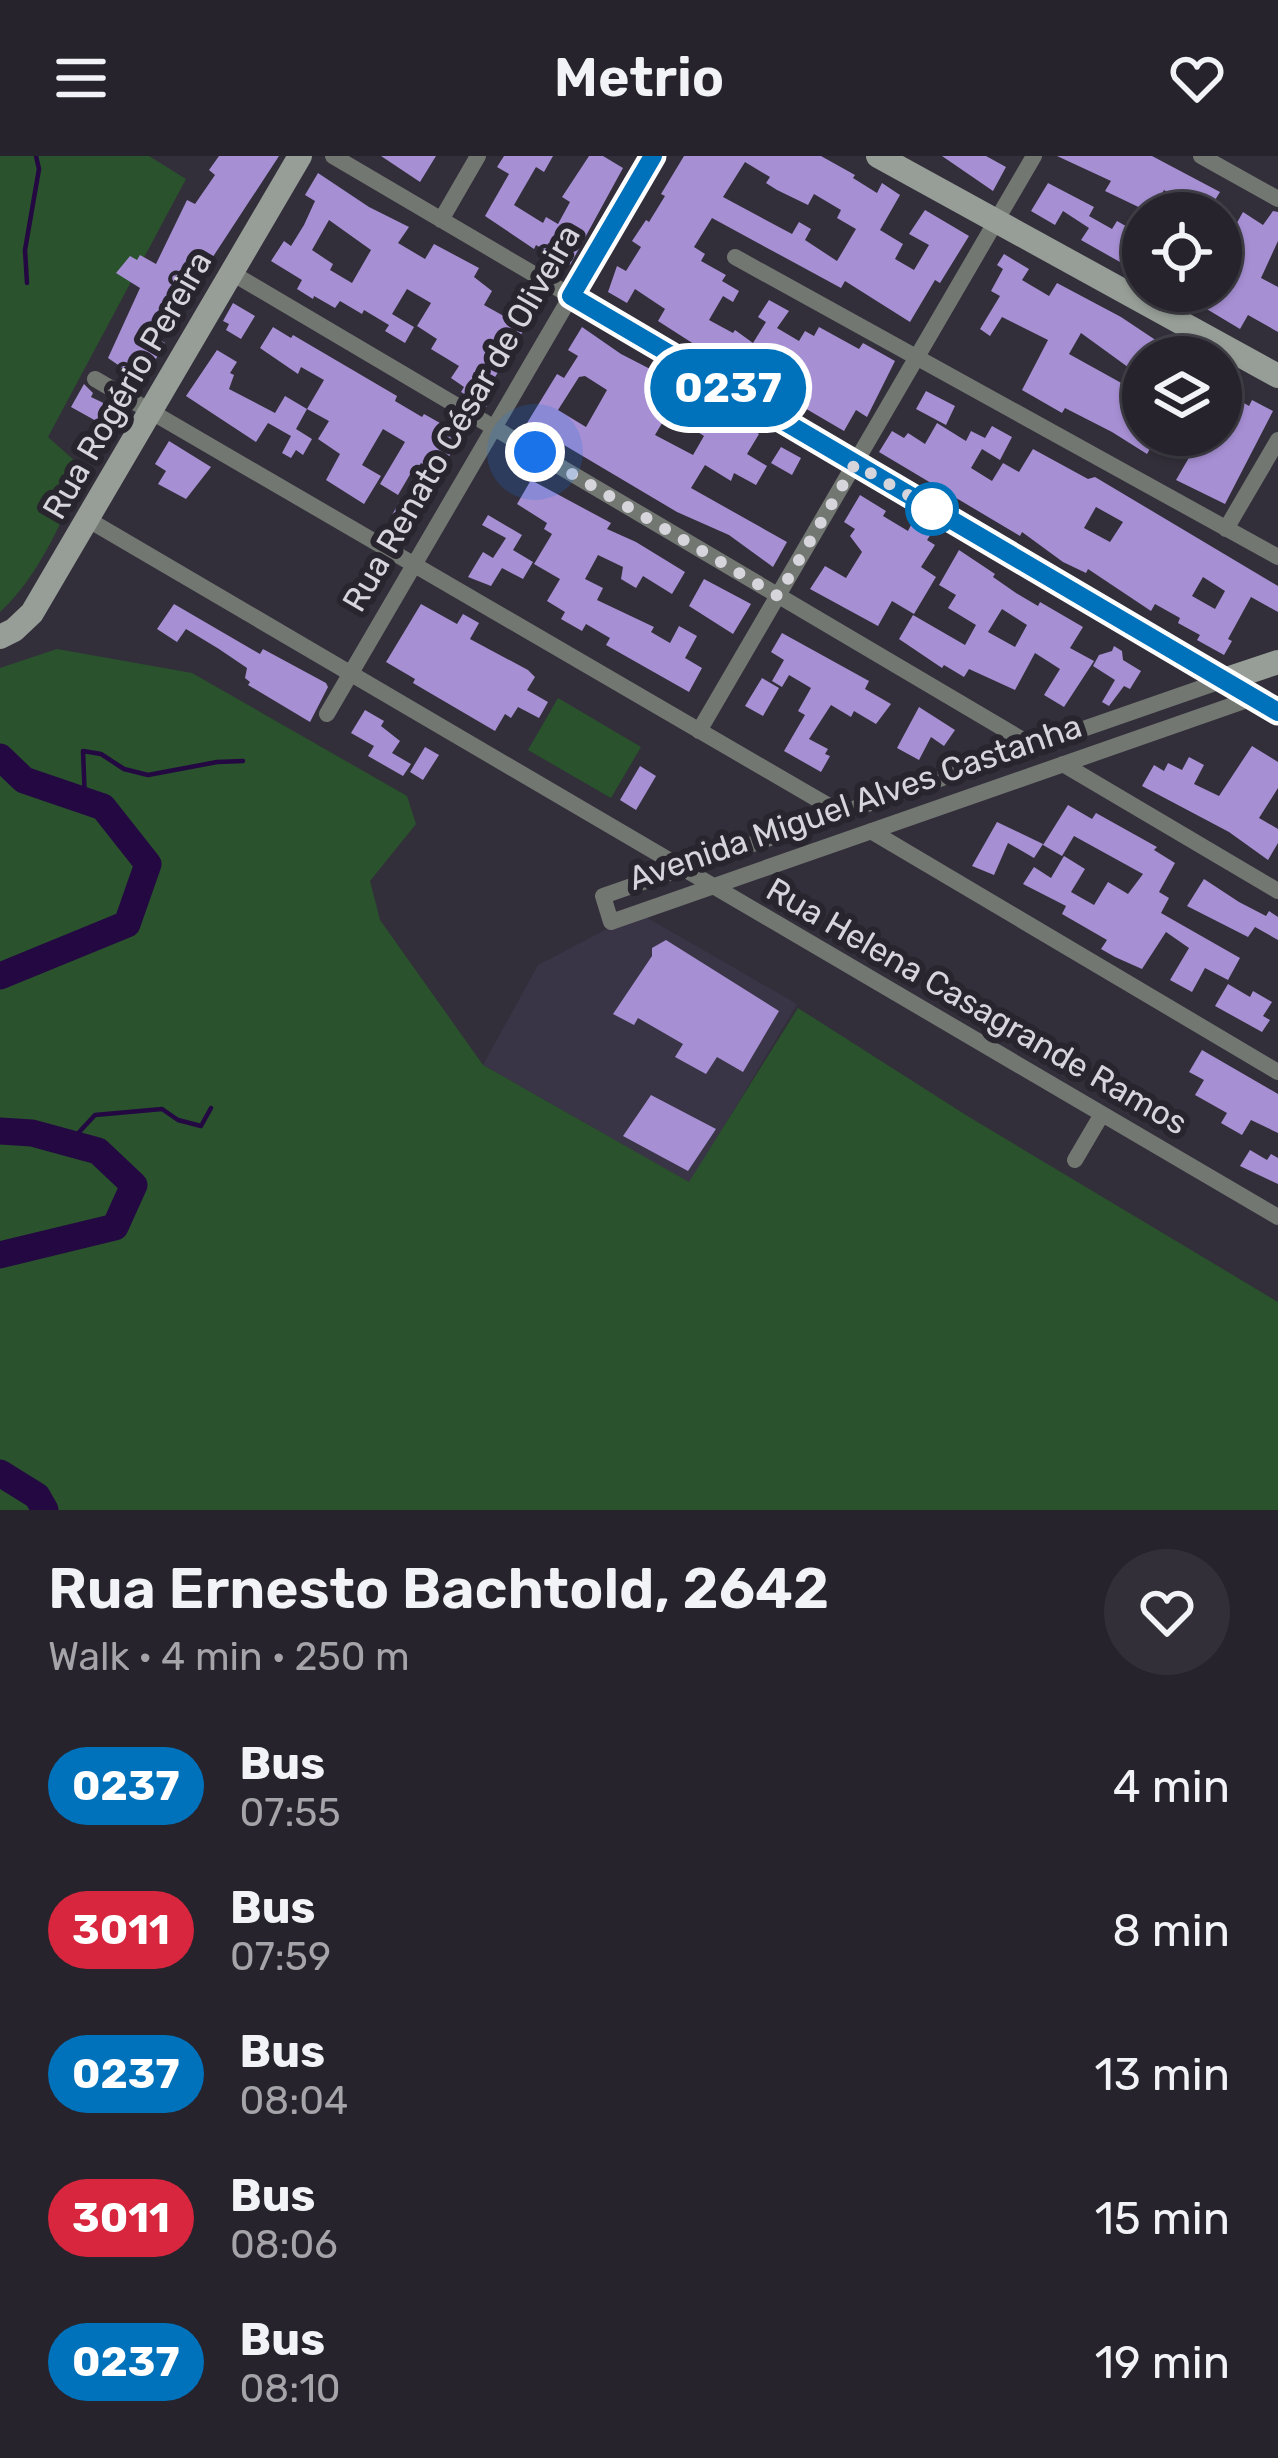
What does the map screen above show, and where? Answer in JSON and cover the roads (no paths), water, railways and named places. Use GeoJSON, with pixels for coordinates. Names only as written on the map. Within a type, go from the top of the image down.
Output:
{"type":"FeatureCollection","features":[{"type":"Feature","properties":{"kind":"street","name":"Rua Rogério Pereira"},"geometry":{"type":"LineString","coordinates":[[0,637],[32,613],[300,156]]}},
{"type":"Feature","properties":{"kind":"street"},"geometry":{"type":"LineString","coordinates":[[333,156],[1224,680],[1266,693],[1278,712]]}},
{"type":"Feature","properties":{"kind":"street"},"geometry":{"type":"LineString","coordinates":[[441,220],[478,156]]}},
{"type":"Feature","properties":{"kind":"street","name":"Rua Renato César de Oliveira"},"geometry":{"type":"LineString","coordinates":[[327,714],[653,156]]}},
{"type":"Feature","properties":{"kind":"street"},"geometry":{"type":"LineString","coordinates":[[878,156],[1278,376]]}},
{"type":"Feature","properties":{"kind":"street"},"geometry":{"type":"LineString","coordinates":[[699,731],[1034,156]]}},
{"type":"Feature","properties":{"kind":"street"},"geometry":{"type":"LineString","coordinates":[[1201,156],[1278,199]]}},
{"type":"Feature","properties":{"kind":"street"},"geometry":{"type":"LineString","coordinates":[[735,256],[1278,557]]}},
{"type":"Feature","properties":{"kind":"street"},"geometry":{"type":"LineString","coordinates":[[232,273],[1033,746]]}},
{"type":"Feature","properties":{"kind":"street"},"geometry":{"type":"LineString","coordinates":[[95,379],[841,813]]}},
{"type":"Feature","properties":{"kind":"street"},"geometry":{"type":"LineString","coordinates":[[1226,529],[1278,440]]}},
{"type":"Feature","properties":{"kind":"street","name":"Rua Helena Casagrande Ramos"},"geometry":{"type":"LineString","coordinates":[[87,519],[1278,1217]]}},
{"type":"Feature","properties":{"kind":"street","name":"Avenida Miguel Alves Castanha"},"geometry":{"type":"LineString","coordinates":[[1266,693],[611,922],[603,896],[1278,662]]}},
{"type":"Feature","properties":{"kind":"street"},"geometry":{"type":"LineString","coordinates":[[1063,764],[1278,891]]}},
{"type":"Feature","properties":{"kind":"street"},"geometry":{"type":"LineString","coordinates":[[872,831],[1278,1072]]}},
{"type":"Feature","properties":{"kind":"street"},"geometry":{"type":"LineString","coordinates":[[1075,1160],[1102,1114]]}},
{"type":"Feature","properties":{"kind":"waterway"},"geometry":{"type":"LineString","coordinates":[[27,283],[25,250],[39,169],[36,156]]}},
{"type":"Feature","properties":{"kind":"waterway"},"geometry":{"type":"LineString","coordinates":[[85,801],[83,751],[148,775],[243,761]]}},
{"type":"Feature","properties":{"kind":"waterway"},"geometry":{"type":"LineString","coordinates":[[0,757],[24,780],[103,807],[148,864],[127,924],[0,976]]}},
{"type":"Feature","properties":{"kind":"waterway"},"geometry":{"type":"LineString","coordinates":[[69,1143],[95,1115],[162,1109],[178,1120],[201,1126],[211,1108]]}},
{"type":"Feature","properties":{"kind":"waterway"},"geometry":{"type":"LineString","coordinates":[[0,1131],[32,1133],[98,1151],[134,1185],[115,1227],[0,1255]]}},
{"type":"Feature","properties":{"kind":"waterway"},"geometry":{"type":"LineString","coordinates":[[0,1473],[37,1496],[45,1510]]}}]}
